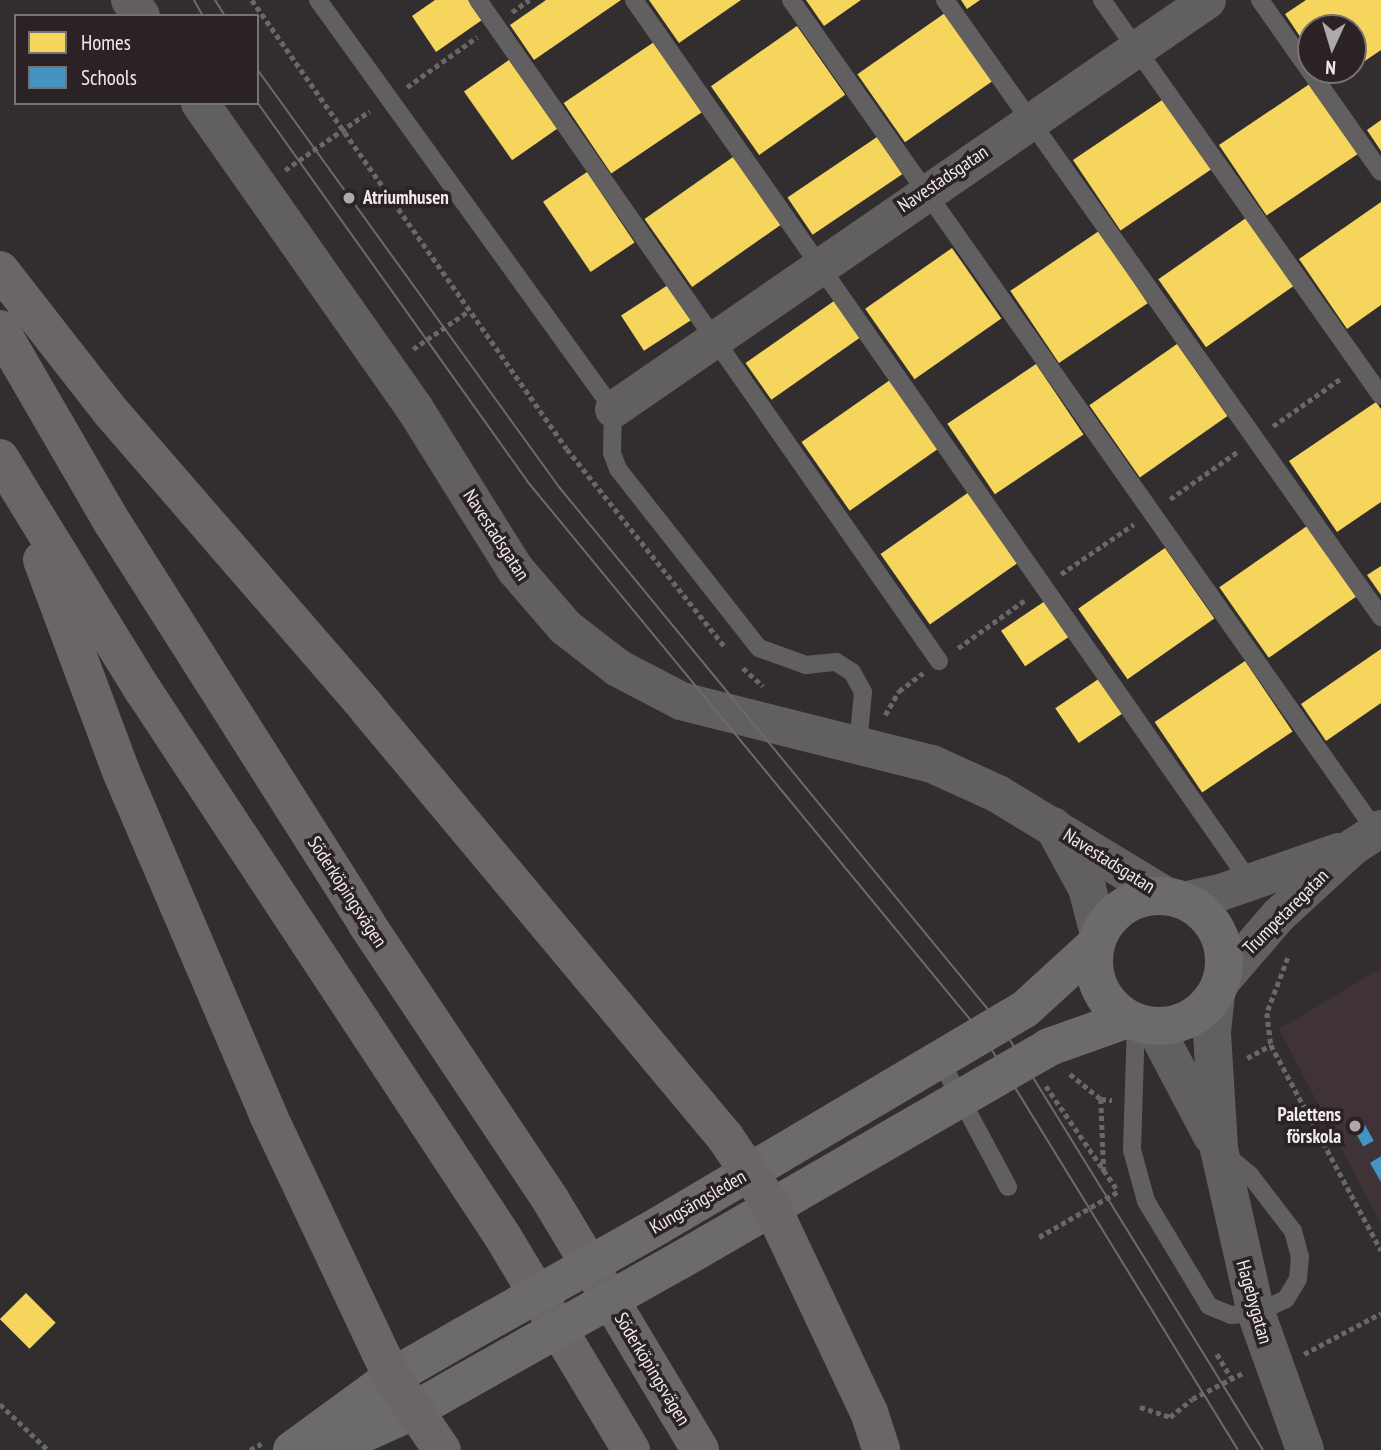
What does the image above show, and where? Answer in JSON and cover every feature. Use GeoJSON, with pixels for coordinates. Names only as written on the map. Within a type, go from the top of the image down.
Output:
{"type":"FeatureCollection","features":[{"type":"Feature","properties":{"kind":"highway"},"geometry":{"type":"LineString","coordinates":[[0,270],[111,412],[558,935],[749,1173],[771,1206],[869,1412],[881,1450]]}},
{"type":"Feature","properties":{"kind":"highway","name":"Söderköpingsvägen"},"geometry":{"type":"LineString","coordinates":[[0,329],[112,522],[366,923],[550,1199],[701,1450]]}},
{"type":"Feature","properties":{"kind":"highway"},"geometry":{"type":"LineString","coordinates":[[6,468],[120,769],[188,933],[392,1377],[442,1450]]}},
{"type":"Feature","properties":{"kind":"highway"},"geometry":{"type":"LineString","coordinates":[[6,468],[150,702],[503,1237],[631,1450]]}},
{"type":"Feature","properties":{"kind":"main road"},"geometry":{"type":"LineString","coordinates":[[1174,898],[1211,922],[1221,941],[1219,987],[1206,1007],[1182,1022],[1139,1022],[1102,994],[1095,976],[1098,939],[1117,911],[1131,902],[1174,898]]}},
{"type":"Feature","properties":{"kind":"main road","name":"Kungsängsleden"},"geometry":{"type":"LineString","coordinates":[[292,1450],[392,1377],[658,1226],[1025,1009],[1098,939]]}},
{"type":"Feature","properties":{"kind":"main road","name":"Kungsängsleden"},"geometry":{"type":"LineString","coordinates":[[327,1450],[413,1411],[679,1261],[960,1097],[1071,1037],[1139,1022]]}},
{"type":"Feature","properties":{"kind":"street","name":"Navestadsgatan"},"geometry":{"type":"LineString","coordinates":[[613,409],[1029,120],[1207,0]]}},
{"type":"Feature","properties":{"kind":"street","name":"Navestadsgatan"},"geometry":{"type":"LineString","coordinates":[[201,105],[415,409],[515,569],[565,627],[618,668],[681,701],[859,732],[932,764],[999,794],[1174,898]]}},
{"type":"Feature","properties":{"kind":"street","name":"Navestadsgatan"},"geometry":{"type":"LineString","coordinates":[[1053,826],[1087,888],[1098,939]]}},
{"type":"Feature","properties":{"kind":"street","name":"Trumpetaregatan"},"geometry":{"type":"LineString","coordinates":[[1174,898],[1250,882],[1370,835]]}},
{"type":"Feature","properties":{"kind":"street","name":"Trumpetaregatan"},"geometry":{"type":"LineString","coordinates":[[1219,987],[1278,915],[1370,835]]}},
{"type":"Feature","properties":{"kind":"street","name":"Hagebygatan"},"geometry":{"type":"LineString","coordinates":[[1219,987],[1212,1033],[1219,1149],[1256,1313],[1305,1450]]}},
{"type":"Feature","properties":{"kind":"street","name":"Hagebygatan"},"geometry":{"type":"LineString","coordinates":[[1139,1022],[1219,1149]]}},
{"type":"Feature","properties":{"kind":"lane"},"geometry":{"type":"LineString","coordinates":[[318,0],[387,100],[613,409],[612,453],[618,468],[751,637],[778,658],[806,665],[836,662],[852,672],[863,692],[859,732]]}},
{"type":"Feature","properties":{"kind":"lane"},"geometry":{"type":"LineString","coordinates":[[478,0],[939,662]]}},
{"type":"Feature","properties":{"kind":"lane"},"geometry":{"type":"LineString","coordinates":[[634,0],[822,264],[1250,882]]}},
{"type":"Feature","properties":{"kind":"lane"},"geometry":{"type":"LineString","coordinates":[[791,0],[1152,512],[1370,835]]}},
{"type":"Feature","properties":{"kind":"lane"},"geometry":{"type":"LineString","coordinates":[[945,0],[1381,617]]}},
{"type":"Feature","properties":{"kind":"lane"},"geometry":{"type":"LineString","coordinates":[[1102,0],[1381,396]]}},
{"type":"Feature","properties":{"kind":"lane"},"geometry":{"type":"LineString","coordinates":[[1260,0],[1381,172]]}},
{"type":"Feature","properties":{"kind":"lane"},"geometry":{"type":"LineString","coordinates":[[1139,1022],[1132,1150],[1146,1201],[1209,1306],[1231,1315],[1256,1313],[1286,1299],[1298,1279],[1300,1257],[1293,1231],[1250,1175],[1219,1149]]}},
{"type":"Feature","properties":{"kind":"lane"},"geometry":{"type":"LineString","coordinates":[[940,1060],[1008,1186]]}},
{"type":"Feature","properties":{"kind":"path"},"geometry":{"type":"LineString","coordinates":[[252,0],[341,132],[567,450],[725,648]]}},
{"type":"Feature","properties":{"kind":"path"},"geometry":{"type":"LineString","coordinates":[[291,182],[284,171],[528,0]]}},
{"type":"Feature","properties":{"kind":"path"},"geometry":{"type":"LineString","coordinates":[[859,732],[880,725],[899,691],[1359,365]]}},
{"type":"Feature","properties":{"kind":"path"},"geometry":{"type":"LineString","coordinates":[[734,658],[771,693]]}},
{"type":"Feature","properties":{"kind":"path"},"geometry":{"type":"LineString","coordinates":[[1278,915],[1290,938],[1288,956],[1267,1013],[1271,1045],[1381,1250]]}},
{"type":"Feature","properties":{"kind":"path"},"geometry":{"type":"LineString","coordinates":[[1045,1084],[1124,1200]]}},
{"type":"Feature","properties":{"kind":"path"},"geometry":{"type":"LineString","coordinates":[[1101,1099],[1104,1174]]}},
{"type":"Feature","properties":{"kind":"path"},"geometry":{"type":"LineString","coordinates":[[1039,1237],[1119,1191]]}},
{"type":"Feature","properties":{"kind":"path"},"geometry":{"type":"LineString","coordinates":[[1217,1354],[1231,1377]]}},
{"type":"Feature","properties":{"kind":"path"},"geometry":{"type":"LineString","coordinates":[[1140,1407],[1170,1417],[1192,1399]]}},
{"type":"Feature","properties":{"kind":"path"},"geometry":{"type":"LineString","coordinates":[[0,1404],[48,1450]]}},
{"type":"Feature","properties":{"kind":"shaded area","name":"Palettens förskola"},"geometry":{"type":"Polygon","coordinates":[[[1381,968],[1381,1224],[1279,1029],[1381,968]]]}},
{"type":"Feature","properties":{"kind":"building: Homes"},"geometry":{"type":"Polygon","coordinates":[[[435,0],[468,0],[482,20],[436,52],[412,16],[435,0]]]}},
{"type":"Feature","properties":{"kind":"building: Homes"},"geometry":{"type":"Polygon","coordinates":[[[546,0],[621,0],[534,60],[510,25],[546,0]]]}},
{"type":"Feature","properties":{"kind":"building: Homes"},"geometry":{"type":"Polygon","coordinates":[[[649,0],[741,0],[679,43],[649,0]]]}},
{"type":"Feature","properties":{"kind":"building: Homes"},"geometry":{"type":"Polygon","coordinates":[[[806,0],[861,0],[824,26],[806,0]]]}},
{"type":"Feature","properties":{"kind":"building: Homes"},"geometry":{"type":"Polygon","coordinates":[[[961,0],[980,0],[967,9],[961,0]]]}},
{"type":"Feature","properties":{"kind":"building: Homes"},"geometry":{"type":"Polygon","coordinates":[[[1306,0],[1381,0],[1381,50],[1367,60],[1367,14],[1297,14],[1297,32],[1285,14],[1306,0]]]}},
{"type":"Feature","properties":{"kind":"building: Homes"},"geometry":{"type":"Polygon","coordinates":[[[945,13],[993,81],[905,142],[857,74],[945,13]]]}},
{"type":"Feature","properties":{"kind":"building: Homes"},"geometry":{"type":"Polygon","coordinates":[[[797,26],[845,95],[759,155],[711,86],[797,26]]]}},
{"type":"Feature","properties":{"kind":"building: Homes"},"geometry":{"type":"Polygon","coordinates":[[[654,42],[702,112],[611,173],[564,103],[654,42]]]}},
{"type":"Feature","properties":{"kind":"building: Homes"},"geometry":{"type":"Polygon","coordinates":[[[509,60],[557,129],[512,160],[464,92],[509,60]]]}},
{"type":"Feature","properties":{"kind":"building: Homes"},"geometry":{"type":"Polygon","coordinates":[[[1312,84],[1359,153],[1267,216],[1219,145],[1312,84]]]}},
{"type":"Feature","properties":{"kind":"building: Homes"},"geometry":{"type":"Polygon","coordinates":[[[1165,98],[1213,168],[1121,231],[1073,160],[1165,98]]]}},
{"type":"Feature","properties":{"kind":"building: Homes"},"geometry":{"type":"Polygon","coordinates":[[[1381,120],[1381,151],[1367,130],[1381,120]]]}},
{"type":"Feature","properties":{"kind":"building: Homes"},"geometry":{"type":"Polygon","coordinates":[[[877,137],[902,174],[813,235],[787,197],[877,137]]]}},
{"type":"Feature","properties":{"kind":"building: Homes"},"geometry":{"type":"Polygon","coordinates":[[[733,157],[781,225],[692,287],[645,219],[733,157]]]}},
{"type":"Feature","properties":{"kind":"building: Homes"},"geometry":{"type":"Polygon","coordinates":[[[587,172],[635,242],[591,272],[543,202],[587,172]]]}},
{"type":"Feature","properties":{"kind":"building: Homes"},"geometry":{"type":"Polygon","coordinates":[[[1381,202],[1381,305],[1347,329],[1299,259],[1381,202]]]}},
{"type":"Feature","properties":{"kind":"building: Homes"},"geometry":{"type":"Polygon","coordinates":[[[1246,218],[1294,286],[1206,347],[1158,279],[1246,218]]]}},
{"type":"Feature","properties":{"kind":"building: Homes"},"geometry":{"type":"Polygon","coordinates":[[[1099,231],[1148,303],[1059,363],[1010,291],[1099,231]]]}},
{"type":"Feature","properties":{"kind":"building: Homes"},"geometry":{"type":"Polygon","coordinates":[[[952,248],[1001,318],[914,379],[865,309],[952,248]]]}},
{"type":"Feature","properties":{"kind":"building: Homes"},"geometry":{"type":"Polygon","coordinates":[[[668,285],[691,320],[644,351],[621,315],[668,285]]]}},
{"type":"Feature","properties":{"kind":"building: Homes"},"geometry":{"type":"Polygon","coordinates":[[[834,301],[860,338],[771,400],[746,363],[834,301]]]}},
{"type":"Feature","properties":{"kind":"building: Homes"},"geometry":{"type":"Polygon","coordinates":[[[1177,344],[1227,416],[1140,477],[1089,405],[1177,344]]]}},
{"type":"Feature","properties":{"kind":"building: Homes"},"geometry":{"type":"Polygon","coordinates":[[[1036,364],[1084,434],[995,494],[947,424],[1036,364]]]}},
{"type":"Feature","properties":{"kind":"building: Homes"},"geometry":{"type":"Polygon","coordinates":[[[890,380],[938,449],[850,511],[802,442],[890,380]]]}},
{"type":"Feature","properties":{"kind":"building: Homes"},"geometry":{"type":"Polygon","coordinates":[[[1376,402],[1381,409],[1381,502],[1337,532],[1289,461],[1376,402]]]}},
{"type":"Feature","properties":{"kind":"building: Homes"},"geometry":{"type":"Polygon","coordinates":[[[969,492],[1018,562],[930,624],[881,554],[969,492]]]}},
{"type":"Feature","properties":{"kind":"building: Homes"},"geometry":{"type":"Polygon","coordinates":[[[1307,526],[1356,596],[1269,658],[1219,587],[1307,526]]]}},
{"type":"Feature","properties":{"kind":"building: Homes"},"geometry":{"type":"Polygon","coordinates":[[[1165,548],[1214,618],[1127,679],[1078,609],[1165,548]]]}},
{"type":"Feature","properties":{"kind":"building: Homes"},"geometry":{"type":"Polygon","coordinates":[[[1381,566],[1381,595],[1367,575],[1381,566]]]}},
{"type":"Feature","properties":{"kind":"building: Homes"},"geometry":{"type":"Polygon","coordinates":[[[1045,601],[1069,637],[1025,666],[1001,631],[1045,601]]]}},
{"type":"Feature","properties":{"kind":"building: Homes"},"geometry":{"type":"Polygon","coordinates":[[[1381,649],[1381,703],[1326,741],[1301,704],[1381,649]]]}},
{"type":"Feature","properties":{"kind":"building: Homes"},"geometry":{"type":"Polygon","coordinates":[[[1245,661],[1293,731],[1202,792],[1155,722],[1245,661]]]}},
{"type":"Feature","properties":{"kind":"building: Homes"},"geometry":{"type":"Polygon","coordinates":[[[1100,678],[1123,713],[1079,743],[1055,708],[1100,678]]]}},
{"type":"Feature","properties":{"kind":"building: Homes"},"geometry":{"type":"Polygon","coordinates":[[[26,1293],[56,1323],[30,1349],[0,1319],[26,1293]]]}},
{"type":"Feature","properties":{"kind":"building: Schools"},"geometry":{"type":"Polygon","coordinates":[[[1365,1125],[1374,1141],[1363,1147],[1355,1131],[1365,1125]]]}},
{"type":"Feature","properties":{"kind":"building: Schools"},"geometry":{"type":"Polygon","coordinates":[[[1381,1156],[1381,1182],[1370,1163],[1381,1156]]]}},
{"type":"Feature","properties":{"kind":"tram line"},"geometry":{"type":"LineString","coordinates":[[194,0],[202,14]]}},
{"type":"Feature","properties":{"kind":"tram line"},"geometry":{"type":"LineString","coordinates":[[215,0],[224,14]]}},
{"type":"Feature","properties":{"kind":"tram line"},"geometry":{"type":"LineString","coordinates":[[259,72],[559,487],[1000,1024],[1263,1450]]}},
{"type":"Feature","properties":{"kind":"tram line"},"geometry":{"type":"LineString","coordinates":[[259,105],[527,481],[982,1034],[1238,1450]]}},
{"type":"Feature","properties":{"kind":"place","name":"Atriumhusen"},"geometry":{"type":"Point","coordinates":[349,198]}},
{"type":"Feature","properties":{"kind":"place","name":"Palettens förskola"},"geometry":{"type":"Point","coordinates":[1355,1126]}}]}
